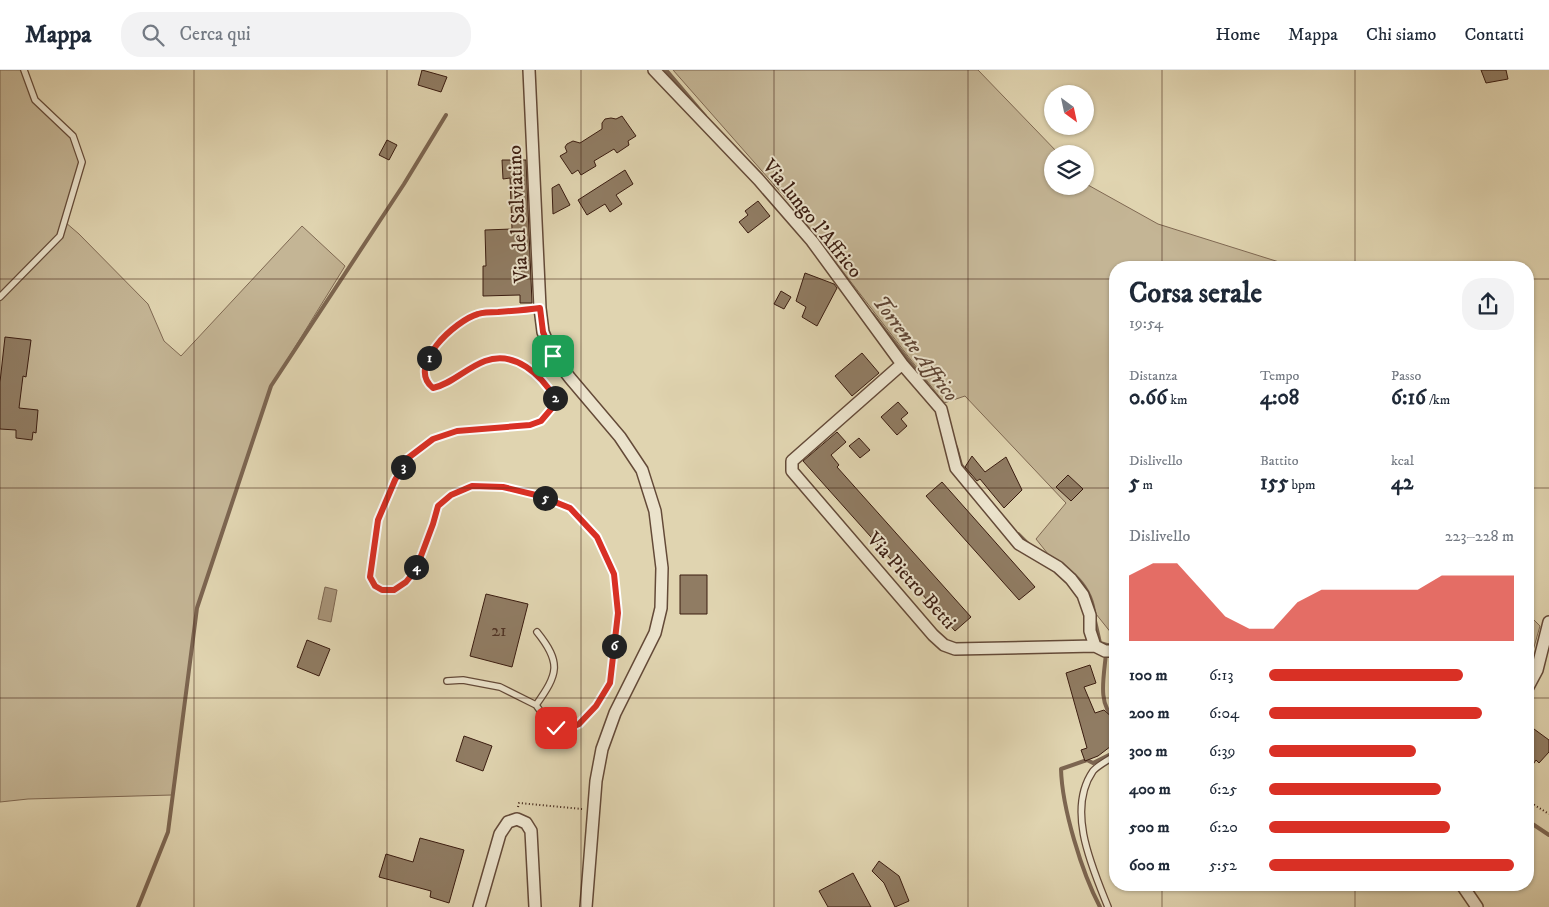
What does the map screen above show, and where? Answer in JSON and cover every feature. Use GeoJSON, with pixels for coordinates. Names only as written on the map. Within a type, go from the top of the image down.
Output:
{"type":"FeatureCollection","features":[{"type":"Feature","properties":{"kind":"street","name":"Via del Salviatino"},"geometry":{"type":"LineString","coordinates":[[529,70],[540,308],[543,332],[553,356],[620,437],[642,470],[654,511],[660,547],[662,580],[658,626],[647,652],[610,724],[602,749],[594,810],[586,907]]}},
{"type":"Feature","properties":{"kind":"street","name":"Via lungo l'Affrico"},"geometry":{"type":"LineString","coordinates":[[654,70],[759,180],[812,241],[902,364],[941,409],[956,468],[1019,544],[1058,567],[1071,579],[1083,595],[1090,615],[1090,631],[1095,646]]}},
{"type":"Feature","properties":{"kind":"street","name":"Via Pietro Betti"},"geometry":{"type":"LineString","coordinates":[[902,364],[792,461],[792,471],[933,635],[944,645],[955,648],[1095,646]]}},
{"type":"Feature","properties":{"kind":"street"},"geometry":{"type":"LineString","coordinates":[[1534,675],[1549,622]]}},
{"type":"Feature","properties":{"kind":"street"},"geometry":{"type":"LineString","coordinates":[[1095,646],[1109,650]]}},
{"type":"Feature","properties":{"kind":"street"},"geometry":{"type":"LineString","coordinates":[[479,907],[500,834],[508,822],[516,819],[526,823],[531,832],[535,907]]}},
{"type":"Feature","properties":{"kind":"street"},"geometry":{"type":"LineString","coordinates":[[1466,891],[1477,907]]}},
{"type":"Feature","properties":{"kind":"lane"},"geometry":{"type":"LineString","coordinates":[[0,297],[60,236],[82,162],[73,136],[35,100],[24,70]]}},
{"type":"Feature","properties":{"kind":"lane"},"geometry":{"type":"LineString","coordinates":[[447,681],[464,680],[500,687],[536,705],[548,722],[556,728],[565,730],[579,724],[596,706],[610,683],[618,613],[614,574],[597,537],[570,508],[540,496],[503,487],[472,486],[451,495],[438,506],[418,564],[406,582],[394,590],[382,590],[375,586],[370,577],[378,520],[395,480],[408,458],[433,439],[457,431],[530,425],[541,421],[552,408],[555,398],[546,384],[531,370],[514,360],[498,358],[485,361],[445,385],[433,388],[428,385],[425,372],[427,362],[435,346],[459,323],[479,314],[540,308]]}},
{"type":"Feature","properties":{"kind":"lane"},"geometry":{"type":"LineString","coordinates":[[536,705],[551,684],[554,662],[549,649],[537,632]]}},
{"type":"Feature","properties":{"kind":"lane"},"geometry":{"type":"LineString","coordinates":[[1108,907],[1082,835],[1081,799],[1094,770],[1109,759]]}},
{"type":"Feature","properties":{"kind":"path"},"geometry":{"type":"LineString","coordinates":[[518,803],[594,810]]}},
{"type":"Feature","properties":{"kind":"path"},"geometry":{"type":"LineString","coordinates":[[1534,805],[1549,814]]}},
{"type":"Feature","properties":{"kind":"shaded area"},"geometry":{"type":"Polygon","coordinates":[[[0,70],[24,70],[35,100],[73,136],[82,162],[65,222],[148,304],[164,341],[181,356],[302,226],[345,266],[271,386],[197,608],[172,795],[28,799],[0,802],[0,70]]]}},
{"type":"Feature","properties":{"kind":"shaded area"},"geometry":{"type":"Polygon","coordinates":[[[673,70],[978,70],[1050,145],[1044,145],[1044,195],[1094,195],[1094,188],[1158,224],[1276,261],[1109,261],[1109,630],[1036,539],[1066,503],[965,396],[944,403],[791,204],[673,70]]]}},
{"type":"Feature","properties":{"kind":"shaded area"},"geometry":{"type":"Polygon","coordinates":[[[325,587],[337,590],[331,622],[318,619],[325,587]]]}},
{"type":"Feature","properties":{"kind":"shaded area"},"geometry":{"type":"Polygon","coordinates":[[[1534,620],[1540,626],[1534,647],[1534,620]]]}},
{"type":"Feature","properties":{"kind":"building"},"geometry":{"type":"Polygon","coordinates":[[[422,70],[447,77],[441,92],[418,85],[422,70]]]}},
{"type":"Feature","properties":{"kind":"building"},"geometry":{"type":"Polygon","coordinates":[[[1481,70],[1506,70],[1508,79],[1486,83],[1481,70]]]}},
{"type":"Feature","properties":{"kind":"building"},"geometry":{"type":"Polygon","coordinates":[[[622,116],[636,136],[628,141],[629,145],[617,153],[614,149],[594,161],[596,166],[581,175],[578,170],[572,174],[560,156],[567,152],[565,147],[567,144],[573,141],[580,143],[602,129],[602,123],[605,119],[616,119],[622,116]]]}},
{"type":"Feature","properties":{"kind":"building"},"geometry":{"type":"Polygon","coordinates":[[[387,140],[397,145],[389,160],[379,155],[387,140]]]}},
{"type":"Feature","properties":{"kind":"building"},"geometry":{"type":"Polygon","coordinates":[[[502,160],[526,160],[532,303],[520,303],[520,295],[483,296],[483,266],[486,266],[485,230],[512,229],[510,178],[503,179],[502,160]]]}},
{"type":"Feature","properties":{"kind":"building"},"geometry":{"type":"Polygon","coordinates":[[[625,170],[633,184],[616,195],[622,204],[610,212],[605,204],[587,215],[578,200],[625,170]]]}},
{"type":"Feature","properties":{"kind":"building"},"geometry":{"type":"Polygon","coordinates":[[[559,184],[570,205],[553,214],[552,188],[559,184]]]}},
{"type":"Feature","properties":{"kind":"building"},"geometry":{"type":"Polygon","coordinates":[[[758,201],[770,216],[748,233],[739,222],[748,215],[745,211],[758,201]]]}},
{"type":"Feature","properties":{"kind":"building"},"geometry":{"type":"Polygon","coordinates":[[[805,273],[834,284],[837,288],[817,326],[802,317],[806,307],[796,301],[805,273]]]}},
{"type":"Feature","properties":{"kind":"building"},"geometry":{"type":"Polygon","coordinates":[[[781,291],[791,297],[784,309],[774,304],[781,291]]]}},
{"type":"Feature","properties":{"kind":"building"},"geometry":{"type":"Polygon","coordinates":[[[5,337],[31,340],[26,377],[23,376],[19,408],[38,410],[36,433],[33,432],[32,440],[16,438],[16,430],[0,429],[0,382],[5,337]]]}},
{"type":"Feature","properties":{"kind":"building"},"geometry":{"type":"Polygon","coordinates":[[[862,353],[879,373],[852,396],[835,376],[862,353]]]}},
{"type":"Feature","properties":{"kind":"building"},"geometry":{"type":"Polygon","coordinates":[[[898,402],[908,413],[901,419],[907,426],[897,435],[881,417],[898,402]]]}},
{"type":"Feature","properties":{"kind":"building"},"geometry":{"type":"Polygon","coordinates":[[[837,432],[846,442],[831,455],[839,465],[837,467],[971,617],[955,631],[803,461],[837,432]]]}},
{"type":"Feature","properties":{"kind":"building"},"geometry":{"type":"Polygon","coordinates":[[[859,438],[870,450],[860,458],[849,446],[859,438]]]}},
{"type":"Feature","properties":{"kind":"building"},"geometry":{"type":"Polygon","coordinates":[[[972,456],[985,472],[1006,457],[1022,490],[1004,508],[980,479],[977,481],[965,467],[972,456]]]}},
{"type":"Feature","properties":{"kind":"building"},"geometry":{"type":"Polygon","coordinates":[[[1068,475],[1083,489],[1071,501],[1056,487],[1068,475]]]}},
{"type":"Feature","properties":{"kind":"building"},"geometry":{"type":"Polygon","coordinates":[[[942,482],[1035,587],[1019,600],[926,496],[942,482]]]}},
{"type":"Feature","properties":{"kind":"building"},"geometry":{"type":"Polygon","coordinates":[[[680,575],[707,575],[707,614],[680,614],[680,575]]]}},
{"type":"Feature","properties":{"kind":"building"},"geometry":{"type":"Polygon","coordinates":[[[486,594],[528,604],[512,667],[470,656],[486,594]]]}},
{"type":"Feature","properties":{"kind":"building"},"geometry":{"type":"Polygon","coordinates":[[[307,640],[330,649],[319,676],[297,667],[307,640]]]}},
{"type":"Feature","properties":{"kind":"building"},"geometry":{"type":"Polygon","coordinates":[[[1090,665],[1096,683],[1084,687],[1095,713],[1104,710],[1109,715],[1109,748],[1098,756],[1085,761],[1081,750],[1087,748],[1066,673],[1090,665]]]}},
{"type":"Feature","properties":{"kind":"building"},"geometry":{"type":"Polygon","coordinates":[[[1534,729],[1549,740],[1549,752],[1539,763],[1536,760],[1534,763],[1534,729]]]}},
{"type":"Feature","properties":{"kind":"building"},"geometry":{"type":"Polygon","coordinates":[[[464,736],[492,746],[483,771],[456,761],[464,736]]]}},
{"type":"Feature","properties":{"kind":"building"},"geometry":{"type":"Polygon","coordinates":[[[420,838],[464,850],[449,903],[430,897],[431,891],[379,877],[386,854],[413,862],[420,838]]]}},
{"type":"Feature","properties":{"kind":"building"},"geometry":{"type":"Polygon","coordinates":[[[879,861],[899,876],[909,901],[895,907],[884,883],[872,871],[879,861]]]}},
{"type":"Feature","properties":{"kind":"building"},"geometry":{"type":"Polygon","coordinates":[[[853,873],[871,907],[828,907],[819,891],[853,873]]]}},
{"type":"Feature","properties":{"kind":"waterway","name":"Torrente Affrico"},"geometry":{"type":"LineString","coordinates":[[666,70],[705,116]]}},
{"type":"Feature","properties":{"kind":"waterway"},"geometry":{"type":"LineString","coordinates":[[138,907],[168,832],[197,608],[271,386],[404,184],[446,115]]}},
{"type":"Feature","properties":{"kind":"waterway","name":"Torrente Affrico"},"geometry":{"type":"LineString","coordinates":[[872,314],[928,386]]}},
{"type":"Feature","properties":{"kind":"waterway","name":"Torrente Affrico"},"geometry":{"type":"LineString","coordinates":[[956,447],[961,465],[967,473]]}},
{"type":"Feature","properties":{"kind":"waterway","name":"Torrente Affrico"},"geometry":{"type":"LineString","coordinates":[[1018,534],[1029,545]]}},
{"type":"Feature","properties":{"kind":"waterway","name":"Torrente Affrico"},"geometry":{"type":"LineString","coordinates":[[1074,575],[1092,601],[1094,612]]}},
{"type":"Feature","properties":{"kind":"waterway","name":"Torrente Affrico"},"geometry":{"type":"LineString","coordinates":[[1095,621],[1100,643],[1109,645]]}},
{"type":"Feature","properties":{"kind":"waterway"},"geometry":{"type":"LineString","coordinates":[[1106,652],[1103,688],[1105,705],[1109,712]]}},
{"type":"Feature","properties":{"kind":"waterway"},"geometry":{"type":"LineString","coordinates":[[1100,907],[1086,877],[1074,840],[1065,802],[1061,769],[1087,760],[1093,763],[1109,755]]}},
{"type":"Feature","properties":{"kind":"waterway","name":"Torrente Affrico"},"geometry":{"type":"LineString","coordinates":[[1534,825],[1549,835]]}},
{"type":"Feature","properties":{"kind":"route"},"geometry":{"type":"LineString","coordinates":[[553,356],[543,332],[540,308],[479,314],[459,323],[435,346],[427,362],[425,372],[428,385],[433,388],[445,385],[485,361],[498,358],[514,360],[531,370],[546,384],[555,398],[552,408],[541,421],[530,425],[457,431],[433,439],[408,458],[395,480],[378,520],[370,577],[375,586],[382,590],[394,590],[406,582],[414,572],[421,556],[438,506],[451,495],[472,486],[503,487],[540,496],[570,508],[597,537],[614,574],[618,613],[610,683],[596,706],[579,724],[565,730],[556,728]]}}]}
